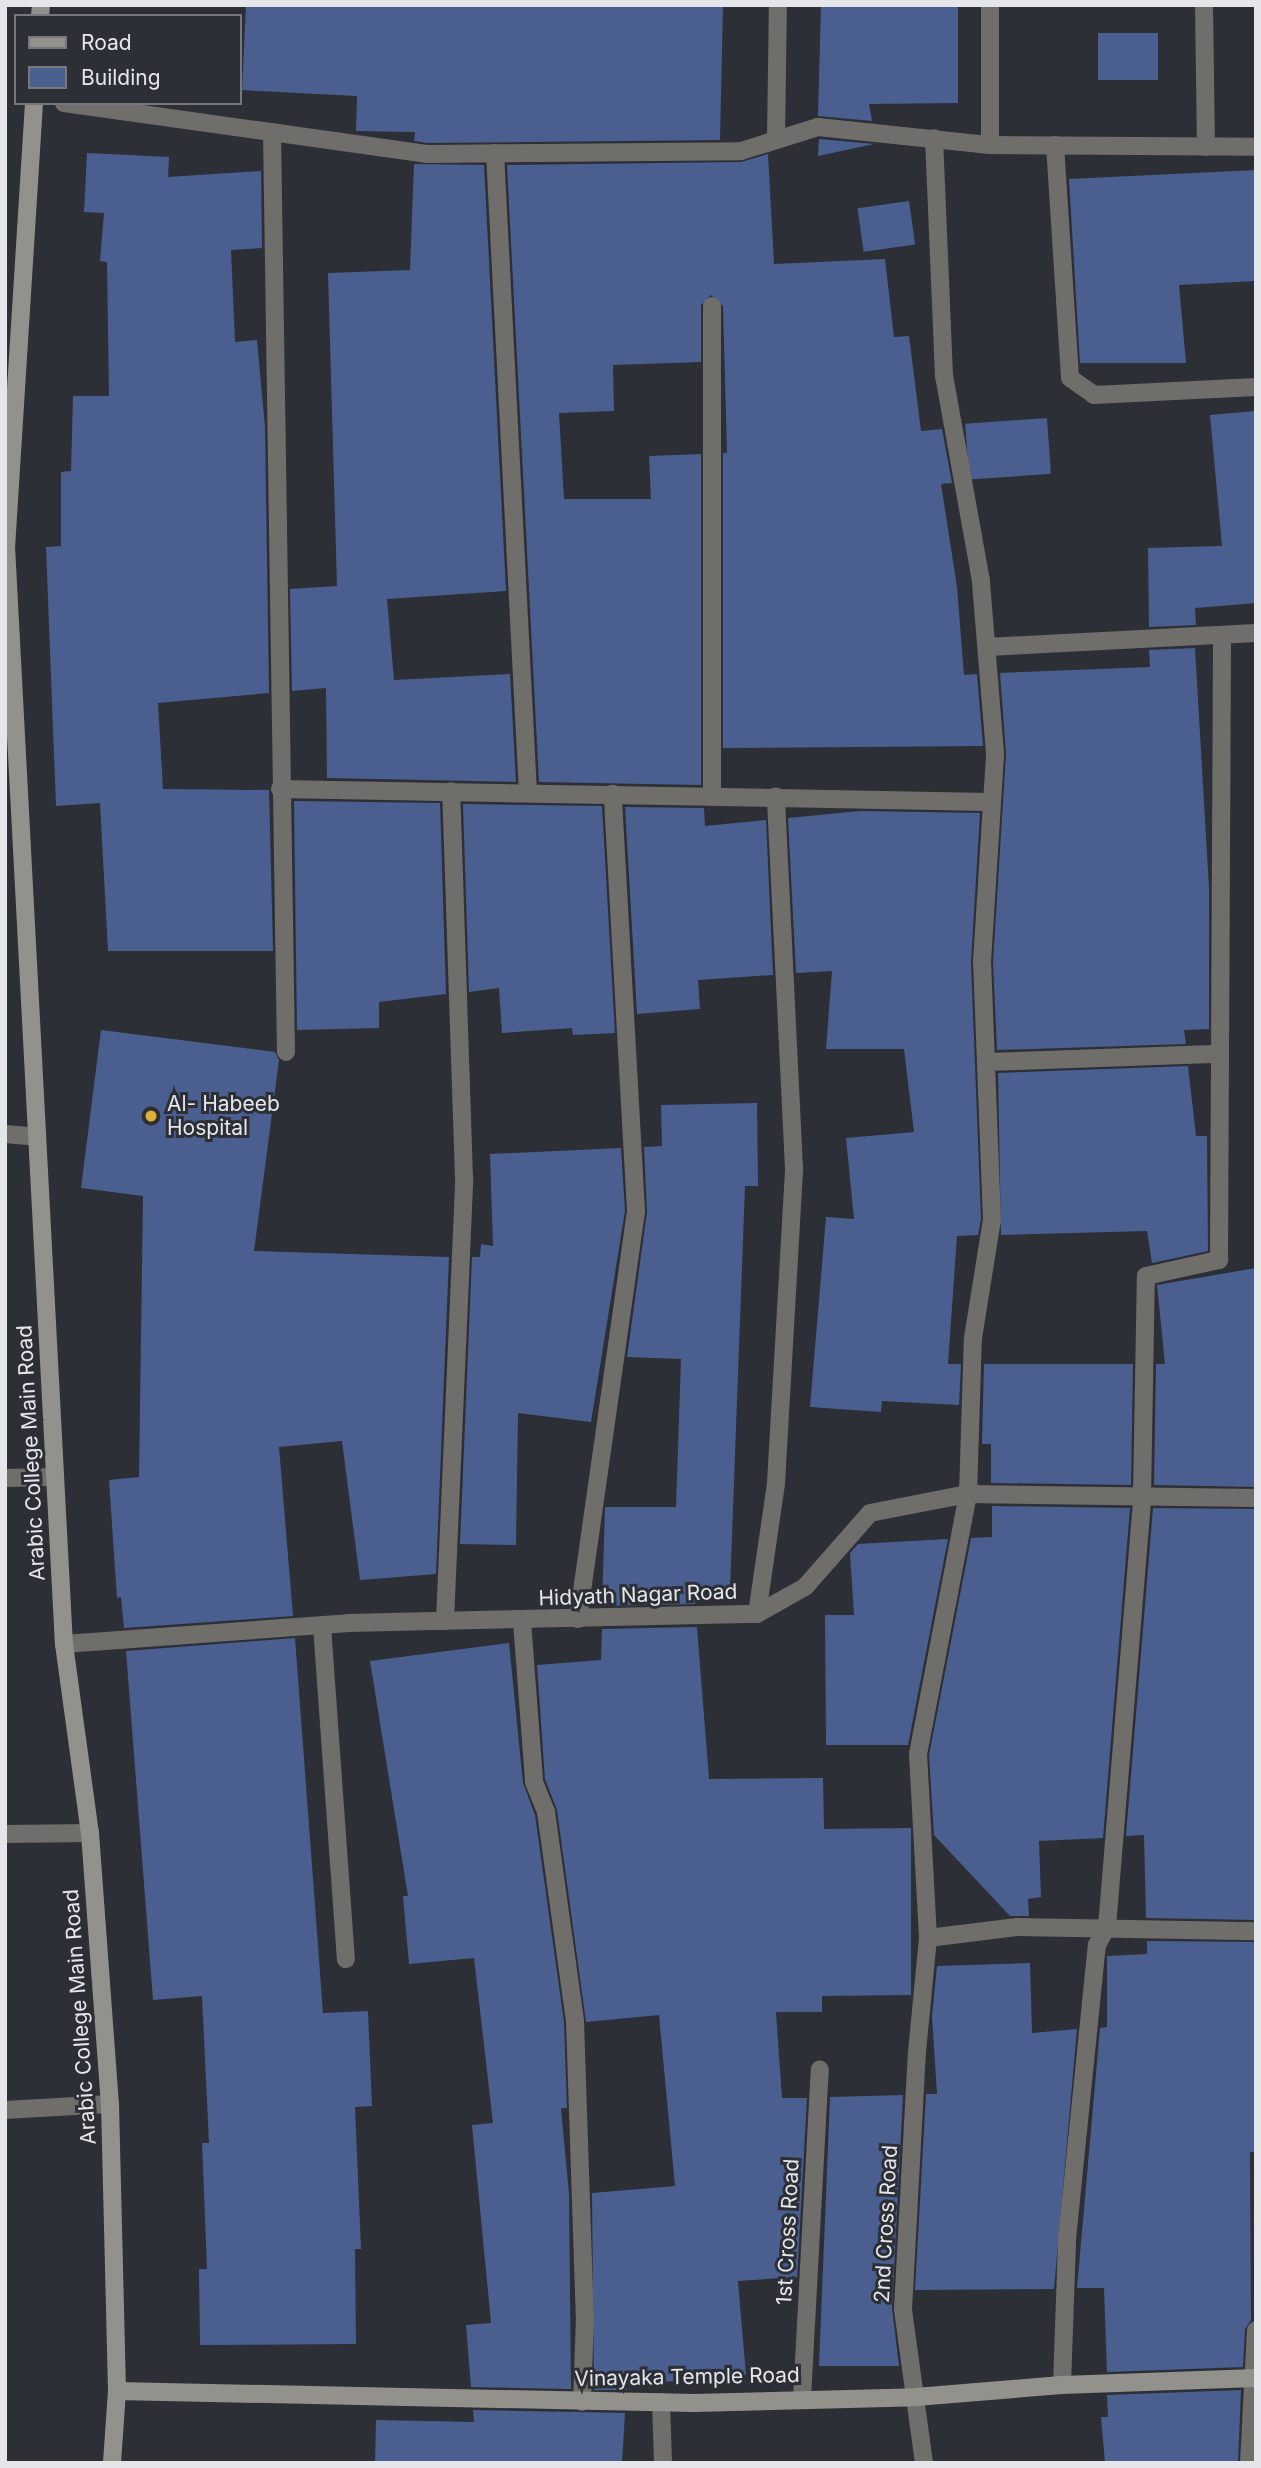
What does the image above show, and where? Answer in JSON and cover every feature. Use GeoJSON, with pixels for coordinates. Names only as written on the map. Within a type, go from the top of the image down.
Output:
{"type":"FeatureCollection","features":[{"type":"Feature","properties":{"kind":"main road","name":"Arabic College Main Road"},"geometry":{"type":"LineString","coordinates":[[34,105],[10,392],[6,546],[64,1644],[90,1833],[110,2104],[117,2391],[112,2463]]}},
{"type":"Feature","properties":{"kind":"main road","name":"Vinayaka Temple Road"},"geometry":{"type":"LineString","coordinates":[[117,2391],[661,2402],[916,2398],[1062,2385],[1254,2378]]}},
{"type":"Feature","properties":{"kind":"street"},"geometry":{"type":"LineString","coordinates":[[776,140],[778,5]]}},
{"type":"Feature","properties":{"kind":"street"},"geometry":{"type":"LineString","coordinates":[[989,145],[990,5]]}},
{"type":"Feature","properties":{"kind":"street"},"geometry":{"type":"LineString","coordinates":[[1205,5],[1206,147]]}},
{"type":"Feature","properties":{"kind":"street"},"geometry":{"type":"LineString","coordinates":[[78,105],[426,154],[741,150],[818,127],[989,145],[1256,147]]}},
{"type":"Feature","properties":{"kind":"street"},"geometry":{"type":"LineString","coordinates":[[272,132],[286,1052]]}},
{"type":"Feature","properties":{"kind":"street","name":"2nd Cross Road"},"geometry":{"type":"LineString","coordinates":[[924,2463],[904,2309],[917,2052],[928,1938],[918,1754],[968,1494],[973,1338],[992,1220],[982,962],[989,802],[995,753],[981,581],[944,376],[934,138]]}},
{"type":"Feature","properties":{"kind":"street"},"geometry":{"type":"LineString","coordinates":[[1055,145],[1070,379],[1094,396],[1256,387]]}},
{"type":"Feature","properties":{"kind":"street"},"geometry":{"type":"LineString","coordinates":[[495,153],[528,793]]}},
{"type":"Feature","properties":{"kind":"street"},"geometry":{"type":"LineString","coordinates":[[712,306],[712,796]]}},
{"type":"Feature","properties":{"kind":"street"},"geometry":{"type":"LineString","coordinates":[[986,647],[1256,633]]}},
{"type":"Feature","properties":{"kind":"street"},"geometry":{"type":"LineString","coordinates":[[1062,2385],[1067,2239],[1097,1945],[1107,1927],[1142,1497],[1146,1276],[1219,1260],[1222,635]]}},
{"type":"Feature","properties":{"kind":"street"},"geometry":{"type":"LineString","coordinates":[[280,789],[989,802]]}},
{"type":"Feature","properties":{"kind":"street"},"geometry":{"type":"LineString","coordinates":[[445,1621],[464,1178],[451,792]]}},
{"type":"Feature","properties":{"kind":"street"},"geometry":{"type":"LineString","coordinates":[[578,1619],[636,1211],[613,794]]}},
{"type":"Feature","properties":{"kind":"street"},"geometry":{"type":"LineString","coordinates":[[757,1615],[776,1483],[794,1168],[776,796]]}},
{"type":"Feature","properties":{"kind":"street"},"geometry":{"type":"LineString","coordinates":[[986,1062],[1220,1054]]}},
{"type":"Feature","properties":{"kind":"street"},"geometry":{"type":"LineString","coordinates":[[5,1134],[37,1137]]}},
{"type":"Feature","properties":{"kind":"street"},"geometry":{"type":"LineString","coordinates":[[5,1478],[55,1477]]}},
{"type":"Feature","properties":{"kind":"street","name":"Hidyath Nagar Road"},"geometry":{"type":"LineString","coordinates":[[64,1644],[322,1626],[757,1615],[805,1587],[870,1513],[968,1494],[1256,1498]]}},
{"type":"Feature","properties":{"kind":"street"},"geometry":{"type":"LineString","coordinates":[[522,1621],[534,1782],[546,1812],[575,2021],[585,2316],[582,2402]]}},
{"type":"Feature","properties":{"kind":"street"},"geometry":{"type":"LineString","coordinates":[[322,1626],[346,1959]]}},
{"type":"Feature","properties":{"kind":"street"},"geometry":{"type":"LineString","coordinates":[[5,1834],[90,1833]]}},
{"type":"Feature","properties":{"kind":"street"},"geometry":{"type":"LineString","coordinates":[[928,1938],[1017,1927],[1256,1931]]}},
{"type":"Feature","properties":{"kind":"street","name":"1st Cross Road"},"geometry":{"type":"LineString","coordinates":[[802,2398],[820,2069]]}},
{"type":"Feature","properties":{"kind":"street"},"geometry":{"type":"LineString","coordinates":[[5,2110],[110,2104]]}},
{"type":"Feature","properties":{"kind":"street"},"geometry":{"type":"LineString","coordinates":[[1249,2463],[1256,2330]]}},
{"type":"Feature","properties":{"kind":"street"},"geometry":{"type":"LineString","coordinates":[[661,2402],[663,2463]]}},
{"type":"Feature","properties":{"kind":"building"},"geometry":{"type":"Polygon","coordinates":[[[246,5],[723,5],[720,140],[427,143],[414,141],[415,132],[356,131],[357,96],[242,90],[246,5]]]}},
{"type":"Feature","properties":{"kind":"building"},"geometry":{"type":"Polygon","coordinates":[[[821,5],[958,5],[958,103],[869,104],[872,121],[818,116],[821,5]]]}},
{"type":"Feature","properties":{"kind":"building"},"geometry":{"type":"Polygon","coordinates":[[[1098,33],[1158,33],[1158,80],[1098,80],[1098,33]]]}},
{"type":"Feature","properties":{"kind":"building"},"geometry":{"type":"Polygon","coordinates":[[[819,139],[874,144],[818,156],[819,139]]]}},
{"type":"Feature","properties":{"kind":"building"},"geometry":{"type":"Polygon","coordinates":[[[87,153],[169,157],[168,177],[261,171],[262,248],[231,250],[235,342],[257,340],[265,427],[269,693],[158,703],[163,789],[269,790],[273,951],[108,951],[100,803],[56,806],[46,547],[61,546],[61,472],[71,471],[73,396],[109,396],[107,262],[100,261],[104,213],[84,212],[87,153]]]}},
{"type":"Feature","properties":{"kind":"building"},"geometry":{"type":"Polygon","coordinates":[[[768,154],[774,264],[885,259],[894,337],[909,336],[921,431],[942,429],[952,483],[941,484],[957,587],[964,675],[977,674],[983,746],[723,748],[723,453],[727,453],[723,306],[711,295],[701,305],[701,362],[613,365],[614,411],[559,413],[564,499],[651,499],[649,456],[701,454],[701,785],[539,782],[507,165],[741,162],[768,154]]]}},
{"type":"Feature","properties":{"kind":"building"},"geometry":{"type":"Polygon","coordinates":[[[414,164],[484,165],[506,591],[387,599],[394,680],[510,674],[516,782],[327,778],[326,688],[292,691],[290,589],[337,586],[328,273],[410,270],[414,164]]]}},
{"type":"Feature","properties":{"kind":"building"},"geometry":{"type":"Polygon","coordinates":[[[1256,170],[1256,281],[1179,285],[1186,363],[1080,363],[1069,179],[1256,170]]]}},
{"type":"Feature","properties":{"kind":"building"},"geometry":{"type":"Polygon","coordinates":[[[909,201],[915,245],[864,252],[858,208],[909,201]]]}},
{"type":"Feature","properties":{"kind":"building"},"geometry":{"type":"Polygon","coordinates":[[[1256,411],[1256,603],[1195,608],[1196,625],[1149,627],[1148,548],[1222,546],[1210,415],[1256,411]]]}},
{"type":"Feature","properties":{"kind":"building"},"geometry":{"type":"Polygon","coordinates":[[[1047,418],[1051,474],[969,480],[965,424],[1047,418]]]}},
{"type":"Feature","properties":{"kind":"building"},"geometry":{"type":"Polygon","coordinates":[[[1195,648],[1209,888],[1209,1029],[1184,1030],[1186,1044],[997,1050],[993,962],[1006,754],[1000,673],[1150,667],[1149,650],[1195,648]]]}},
{"type":"Feature","properties":{"kind":"building"},"geometry":{"type":"Polygon","coordinates":[[[294,801],[440,803],[446,994],[379,1002],[379,1028],[297,1030],[294,801]]]}},
{"type":"Feature","properties":{"kind":"building"},"geometry":{"type":"Polygon","coordinates":[[[463,804],[602,806],[615,1033],[573,1035],[572,1028],[502,1033],[499,988],[469,992],[463,804]]]}},
{"type":"Feature","properties":{"kind":"building"},"geometry":{"type":"Polygon","coordinates":[[[625,807],[704,808],[705,826],[766,820],[773,975],[698,980],[700,1009],[637,1014],[625,807]]]}},
{"type":"Feature","properties":{"kind":"building"},"geometry":{"type":"Polygon","coordinates":[[[860,811],[980,813],[971,962],[981,1219],[978,1235],[957,1236],[948,1364],[961,1364],[959,1405],[882,1401],[881,1412],[810,1407],[826,1217],[854,1219],[846,1138],[914,1132],[904,1049],[826,1049],[832,971],[796,973],[788,818],[860,811]]]}},
{"type":"Feature","properties":{"kind":"building"},"geometry":{"type":"Polygon","coordinates":[[[101,1030],[275,1052],[279,1060],[254,1251],[449,1257],[436,1574],[360,1580],[342,1441],[279,1447],[293,1616],[124,1628],[121,1597],[117,1598],[109,1480],[139,1477],[143,1196],[81,1188],[101,1030]]]}},
{"type":"Feature","properties":{"kind":"building"},"geometry":{"type":"Polygon","coordinates":[[[1188,1066],[1196,1136],[1207,1136],[1208,1251],[1152,1263],[1147,1231],[1001,1235],[998,1073],[1188,1066]]]}},
{"type":"Feature","properties":{"kind":"building"},"geometry":{"type":"Polygon","coordinates":[[[757,1103],[758,1186],[745,1186],[730,1589],[694,1588],[695,1604],[602,1606],[605,1507],[676,1507],[681,1359],[627,1357],[647,1212],[644,1147],[662,1146],[661,1105],[757,1103]]]}},
{"type":"Feature","properties":{"kind":"building"},"geometry":{"type":"Polygon","coordinates":[[[621,1148],[625,1211],[591,1422],[518,1413],[516,1545],[460,1544],[472,1257],[480,1257],[481,1244],[493,1246],[490,1154],[621,1148]]]}},
{"type":"Feature","properties":{"kind":"building"},"geometry":{"type":"Polygon","coordinates":[[[1256,1268],[1256,1487],[1154,1485],[1156,1364],[1165,1364],[1157,1285],[1256,1268]]]}},
{"type":"Feature","properties":{"kind":"building"},"geometry":{"type":"Polygon","coordinates":[[[984,1364],[1133,1364],[1131,1485],[991,1483],[991,1444],[982,1444],[984,1364]]]}},
{"type":"Feature","properties":{"kind":"building"},"geometry":{"type":"Polygon","coordinates":[[[992,1506],[1130,1508],[1103,1838],[1039,1841],[1041,1897],[1028,1899],[1029,1916],[1010,1916],[934,1835],[929,1755],[971,1538],[992,1537],[992,1506]]]}},
{"type":"Feature","properties":{"kind":"building"},"geometry":{"type":"Polygon","coordinates":[[[1153,1508],[1256,1509],[1256,1920],[1146,1918],[1144,1835],[1126,1836],[1153,1508]]]}},
{"type":"Feature","properties":{"kind":"building"},"geometry":{"type":"Polygon","coordinates":[[[948,1539],[908,1745],[826,1745],[825,1615],[854,1615],[850,1553],[858,1544],[948,1539]]]}},
{"type":"Feature","properties":{"kind":"building"},"geometry":{"type":"Polygon","coordinates":[[[697,1627],[709,1779],[823,1778],[824,1829],[911,1828],[911,1995],[822,1996],[822,2012],[776,2012],[782,2098],[807,2098],[797,2277],[738,2281],[746,2375],[627,2385],[627,2390],[594,2390],[592,2193],[675,2186],[659,2015],[586,2022],[557,1810],[545,1779],[537,1665],[601,1660],[602,1629],[697,1627]]]}},
{"type":"Feature","properties":{"kind":"building"},"geometry":{"type":"Polygon","coordinates":[[[295,1638],[323,2013],[368,2011],[372,2106],[355,2107],[361,2249],[355,2249],[356,2344],[200,2345],[199,2269],[207,2269],[202,2143],[209,2143],[202,1996],[153,2000],[126,1651],[295,1638]]]}},
{"type":"Feature","properties":{"kind":"building"},"geometry":{"type":"Polygon","coordinates":[[[509,1643],[523,1783],[535,1815],[564,2022],[567,2108],[561,2108],[569,2194],[571,2389],[471,2387],[466,2325],[491,2323],[472,2125],[493,2123],[474,1958],[409,1964],[403,1896],[408,1896],[370,1661],[509,1643]]]}},
{"type":"Feature","properties":{"kind":"building"},"geometry":{"type":"Polygon","coordinates":[[[1147,1941],[1256,1942],[1256,2152],[1250,2152],[1251,2320],[1245,2329],[1243,2367],[1107,2372],[1104,2288],[1077,2288],[1100,2028],[1107,2027],[1107,1956],[1147,1954],[1147,1941]]]}},
{"type":"Feature","properties":{"kind":"building"},"geometry":{"type":"Polygon","coordinates":[[[1030,1963],[1032,2033],[1077,2029],[1054,2289],[915,2290],[926,2094],[937,2094],[932,2016],[937,1966],[1030,1963]]]}},
{"type":"Feature","properties":{"kind":"building"},"geometry":{"type":"Polygon","coordinates":[[[903,2095],[892,2308],[899,2366],[819,2366],[830,2097],[903,2095]]]}},
{"type":"Feature","properties":{"kind":"building"},"geometry":{"type":"Polygon","coordinates":[[[1241,2390],[1238,2463],[1105,2463],[1101,2417],[1108,2417],[1107,2395],[1241,2390]]]}},
{"type":"Feature","properties":{"kind":"building"},"geometry":{"type":"Polygon","coordinates":[[[473,2410],[625,2413],[622,2463],[375,2463],[376,2420],[474,2422],[473,2410]]]}},
{"type":"Feature","properties":{"kind":"place","name":"Al- Habeeb Hospital"},"geometry":{"type":"Point","coordinates":[151,1116]}}]}
